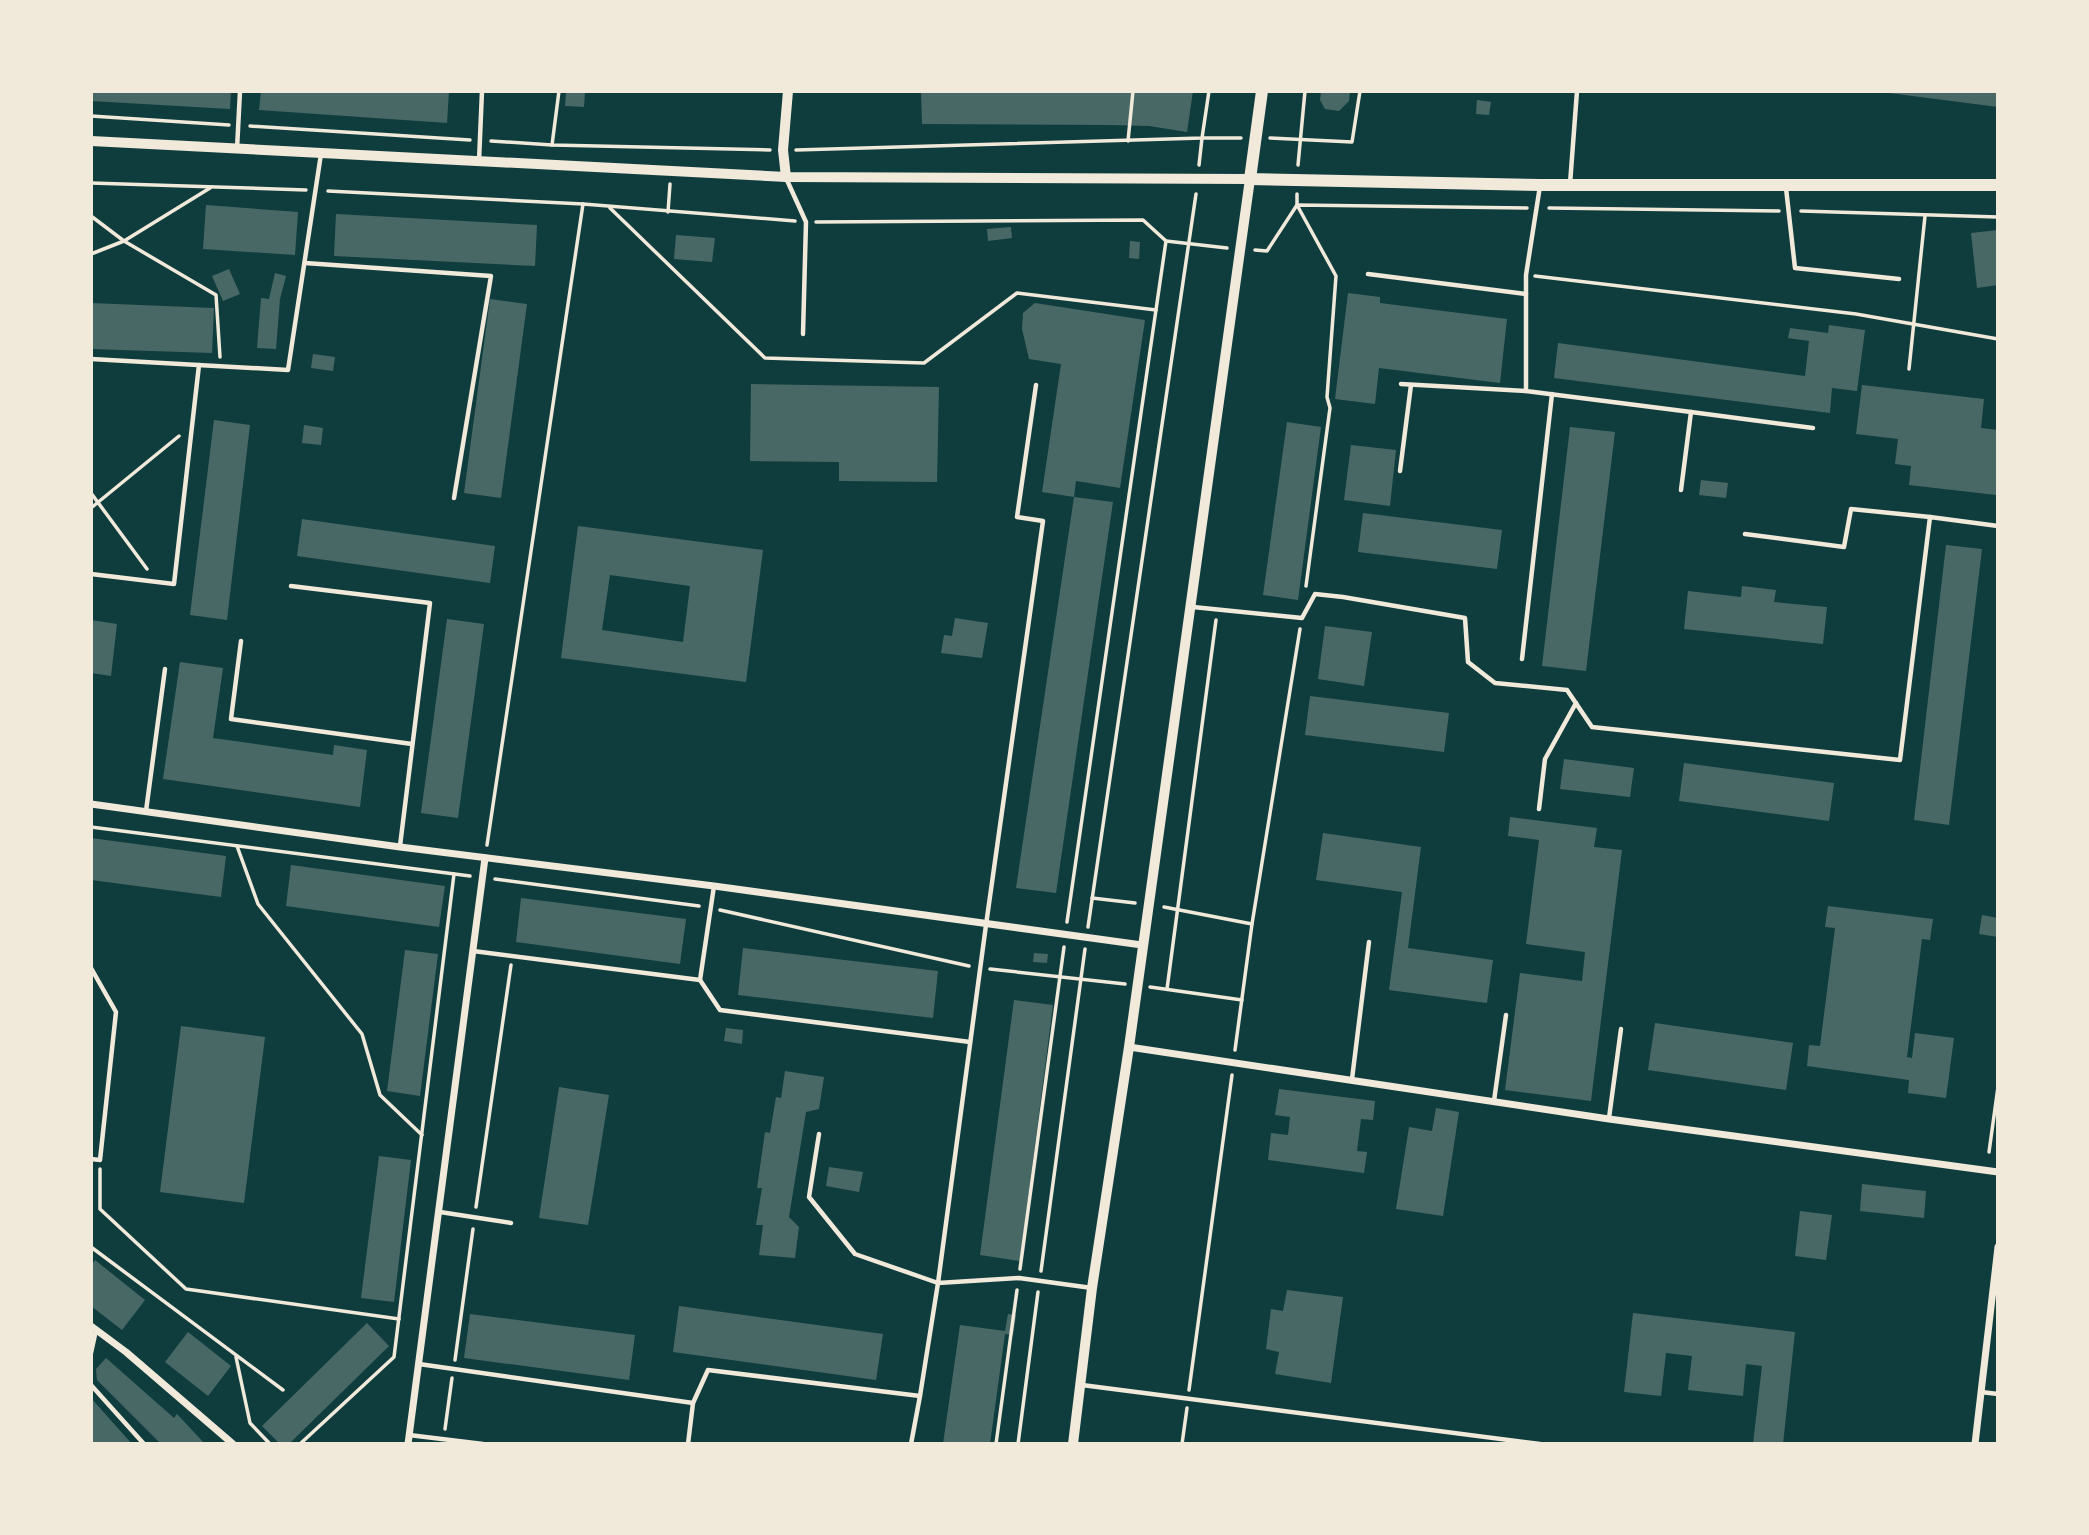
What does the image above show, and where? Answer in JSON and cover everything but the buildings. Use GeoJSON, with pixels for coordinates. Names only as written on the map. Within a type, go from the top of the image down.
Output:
{"type":"FeatureCollection","features":[{"type":"Feature","properties":{"kind":"main road"},"geometry":{"type":"LineString","coordinates":[[1262,91],[1250,179],[1540,185],[1998,185]]}},
{"type":"Feature","properties":{"kind":"street"},"geometry":{"type":"LineString","coordinates":[[786,177],[783,150],[788,91]]}},
{"type":"Feature","properties":{"kind":"street"},"geometry":{"type":"LineString","coordinates":[[91,142],[786,177],[1250,179],[1129,1046],[1092,1288],[1073,1444]]}},
{"type":"Feature","properties":{"kind":"street"},"geometry":{"type":"LineString","coordinates":[[91,804],[400,847],[714,886],[1142,946]]}},
{"type":"Feature","properties":{"kind":"street"},"geometry":{"type":"LineString","coordinates":[[409,1440],[485,858]]}},
{"type":"Feature","properties":{"kind":"street"},"geometry":{"type":"LineString","coordinates":[[1129,1046],[1609,1119],[1998,1172]]}},
{"type":"Feature","properties":{"kind":"street"},"geometry":{"type":"LineString","coordinates":[[1975,1444],[1998,1247]]}},
{"type":"Feature","properties":{"kind":"street"},"geometry":{"type":"LineString","coordinates":[[93,1328],[233,1444]]}},
{"type":"Feature","properties":{"kind":"lane"},"geometry":{"type":"LineString","coordinates":[[237,150],[240,91]]}},
{"type":"Feature","properties":{"kind":"lane"},"geometry":{"type":"LineString","coordinates":[[479,162],[482,91]]}},
{"type":"Feature","properties":{"kind":"lane"},"geometry":{"type":"LineString","coordinates":[[1570,185],[1577,91]]}},
{"type":"Feature","properties":{"kind":"lane"},"geometry":{"type":"LineString","coordinates":[[91,359],[288,370],[321,154]]}},
{"type":"Feature","properties":{"kind":"lane"},"geometry":{"type":"LineString","coordinates":[[786,177],[806,222],[803,334]]}},
{"type":"Feature","properties":{"kind":"lane"},"geometry":{"type":"LineString","coordinates":[[1786,184],[1795,268],[1899,279]]}},
{"type":"Feature","properties":{"kind":"lane"},"geometry":{"type":"LineString","coordinates":[[1526,391],[1526,275],[1540,185]]}},
{"type":"Feature","properties":{"kind":"lane"},"geometry":{"type":"LineString","coordinates":[[305,263],[491,276],[454,498]]}},
{"type":"Feature","properties":{"kind":"lane"},"geometry":{"type":"LineString","coordinates":[[1368,274],[1526,294]]}},
{"type":"Feature","properties":{"kind":"lane"},"geometry":{"type":"LineString","coordinates":[[91,574],[174,584],[199,365]]}},
{"type":"Feature","properties":{"kind":"lane"},"geometry":{"type":"LineString","coordinates":[[1401,384],[1526,391],[1813,428]]}},
{"type":"Feature","properties":{"kind":"lane"},"geometry":{"type":"LineString","coordinates":[[1401,471],[1411,384]]}},
{"type":"Feature","properties":{"kind":"lane"},"geometry":{"type":"LineString","coordinates":[[911,1444],[938,1283],[1044,521],[1017,517],[1036,385]]}},
{"type":"Feature","properties":{"kind":"lane"},"geometry":{"type":"LineString","coordinates":[[1522,659],[1552,394]]}},
{"type":"Feature","properties":{"kind":"lane"},"geometry":{"type":"LineString","coordinates":[[1681,490],[1691,412]]}},
{"type":"Feature","properties":{"kind":"lane"},"geometry":{"type":"LineString","coordinates":[[1745,534],[1844,547],[1851,509],[1998,526]]}},
{"type":"Feature","properties":{"kind":"lane"},"geometry":{"type":"LineString","coordinates":[[1189,607],[1302,618],[1315,594],[1465,618],[1468,662],[1495,682],[1567,690],[1592,727],[1900,760],[1930,517]]}},
{"type":"Feature","properties":{"kind":"lane"},"geometry":{"type":"LineString","coordinates":[[291,586],[430,603],[400,847]]}},
{"type":"Feature","properties":{"kind":"lane"},"geometry":{"type":"LineString","coordinates":[[241,641],[231,719],[412,744]]}},
{"type":"Feature","properties":{"kind":"lane"},"geometry":{"type":"LineString","coordinates":[[146,812],[165,670]]}},
{"type":"Feature","properties":{"kind":"lane"},"geometry":{"type":"LineString","coordinates":[[1539,809],[1545,759],[1576,703]]}},
{"type":"Feature","properties":{"kind":"lane"},"geometry":{"type":"LineString","coordinates":[[714,886],[700,980],[720,1010],[970,1041]]}},
{"type":"Feature","properties":{"kind":"lane"},"geometry":{"type":"LineString","coordinates":[[1352,1079],[1369,942]]}},
{"type":"Feature","properties":{"kind":"lane"},"geometry":{"type":"LineString","coordinates":[[473,951],[700,980]]}},
{"type":"Feature","properties":{"kind":"lane"},"geometry":{"type":"LineString","coordinates":[[91,968],[116,1012],[100,1160],[91,1159]]}},
{"type":"Feature","properties":{"kind":"lane"},"geometry":{"type":"LineString","coordinates":[[1494,1101],[1506,1015]]}},
{"type":"Feature","properties":{"kind":"lane"},"geometry":{"type":"LineString","coordinates":[[1609,1119],[1621,1028]]}},
{"type":"Feature","properties":{"kind":"lane"},"geometry":{"type":"LineString","coordinates":[[819,1133],[809,1197],[855,1255],[938,1283],[1018,1278],[1092,1288]]}},
{"type":"Feature","properties":{"kind":"lane"},"geometry":{"type":"LineString","coordinates":[[440,1212],[510,1223]]}},
{"type":"Feature","properties":{"kind":"lane"},"geometry":{"type":"LineString","coordinates":[[91,1353],[93,1328]]}},
{"type":"Feature","properties":{"kind":"lane"},"geometry":{"type":"LineString","coordinates":[[419,1364],[692,1404]]}},
{"type":"Feature","properties":{"kind":"lane"},"geometry":{"type":"LineString","coordinates":[[688,1444],[692,1404],[708,1370],[920,1395]]}},
{"type":"Feature","properties":{"kind":"lane"},"geometry":{"type":"LineString","coordinates":[[91,1385],[144,1444]]}},
{"type":"Feature","properties":{"kind":"lane"},"geometry":{"type":"LineString","coordinates":[[1080,1385],[1539,1444]]}},
{"type":"Feature","properties":{"kind":"lane"},"geometry":{"type":"LineString","coordinates":[[1980,1392],[1998,1394]]}},
{"type":"Feature","properties":{"kind":"lane"},"geometry":{"type":"LineString","coordinates":[[409,1440],[444,1439],[483,1444]]}},
{"type":"Feature","properties":{"kind":"path"},"geometry":{"type":"LineString","coordinates":[[552,145],[559,91]]}},
{"type":"Feature","properties":{"kind":"path"},"geometry":{"type":"LineString","coordinates":[[1128,141],[1133,91]]}},
{"type":"Feature","properties":{"kind":"path"},"geometry":{"type":"LineString","coordinates":[[1018,1444],[1086,939],[1209,91]]}},
{"type":"Feature","properties":{"kind":"path"},"geometry":{"type":"LineString","coordinates":[[1182,1444],[1252,924],[1302,618],[1330,408],[1327,397],[1336,276],[1297,205],[1296,180],[1305,91]]}},
{"type":"Feature","properties":{"kind":"path"},"geometry":{"type":"LineString","coordinates":[[91,117],[552,145],[783,150],[1202,138],[1352,142],[1360,91]]}},
{"type":"Feature","properties":{"kind":"path"},"geometry":{"type":"LineString","coordinates":[[91,183],[316,190],[583,204],[806,222],[1143,220],[1166,241],[1065,936],[996,1444]]}},
{"type":"Feature","properties":{"kind":"path"},"geometry":{"type":"LineString","coordinates":[[91,254],[124,241],[212,187]]}},
{"type":"Feature","properties":{"kind":"path"},"geometry":{"type":"LineString","coordinates":[[485,858],[583,204]]}},
{"type":"Feature","properties":{"kind":"path"},"geometry":{"type":"LineString","coordinates":[[1297,205],[1788,211],[1998,217]]}},
{"type":"Feature","properties":{"kind":"path"},"geometry":{"type":"LineString","coordinates":[[608,206],[765,358],[924,363],[1017,293],[1156,310]]}},
{"type":"Feature","properties":{"kind":"path"},"geometry":{"type":"LineString","coordinates":[[91,216],[124,241],[216,295],[220,366]]}},
{"type":"Feature","properties":{"kind":"path"},"geometry":{"type":"LineString","coordinates":[[1909,369],[1925,216]]}},
{"type":"Feature","properties":{"kind":"path"},"geometry":{"type":"LineString","coordinates":[[1526,275],[1856,314],[1998,339]]}},
{"type":"Feature","properties":{"kind":"path"},"geometry":{"type":"LineString","coordinates":[[91,508],[192,426]]}},
{"type":"Feature","properties":{"kind":"path"},"geometry":{"type":"LineString","coordinates":[[91,493],[156,582]]}},
{"type":"Feature","properties":{"kind":"path"},"geometry":{"type":"LineString","coordinates":[[1167,989],[1217,610]]}},
{"type":"Feature","properties":{"kind":"path"},"geometry":{"type":"LineString","coordinates":[[91,827],[711,908],[980,968],[1137,985],[1242,1000]]}},
{"type":"Feature","properties":{"kind":"path"},"geometry":{"type":"LineString","coordinates":[[237,846],[258,904],[362,1034],[380,1095],[422,1135]]}},
{"type":"Feature","properties":{"kind":"path"},"geometry":{"type":"LineString","coordinates":[[300,1444],[394,1357],[454,874]]}},
{"type":"Feature","properties":{"kind":"path"},"geometry":{"type":"LineString","coordinates":[[1092,898],[1148,904],[1252,924]]}},
{"type":"Feature","properties":{"kind":"path"},"geometry":{"type":"LineString","coordinates":[[444,1439],[512,956]]}},
{"type":"Feature","properties":{"kind":"path"},"geometry":{"type":"LineString","coordinates":[[1990,1152],[1998,1087]]}},
{"type":"Feature","properties":{"kind":"path"},"geometry":{"type":"LineString","coordinates":[[100,1160],[100,1209],[186,1289],[399,1319]]}},
{"type":"Feature","properties":{"kind":"path"},"geometry":{"type":"LineString","coordinates":[[91,1247],[283,1390]]}},
{"type":"Feature","properties":{"kind":"path"},"geometry":{"type":"LineString","coordinates":[[235,1355],[250,1423],[270,1444]]}}]}
